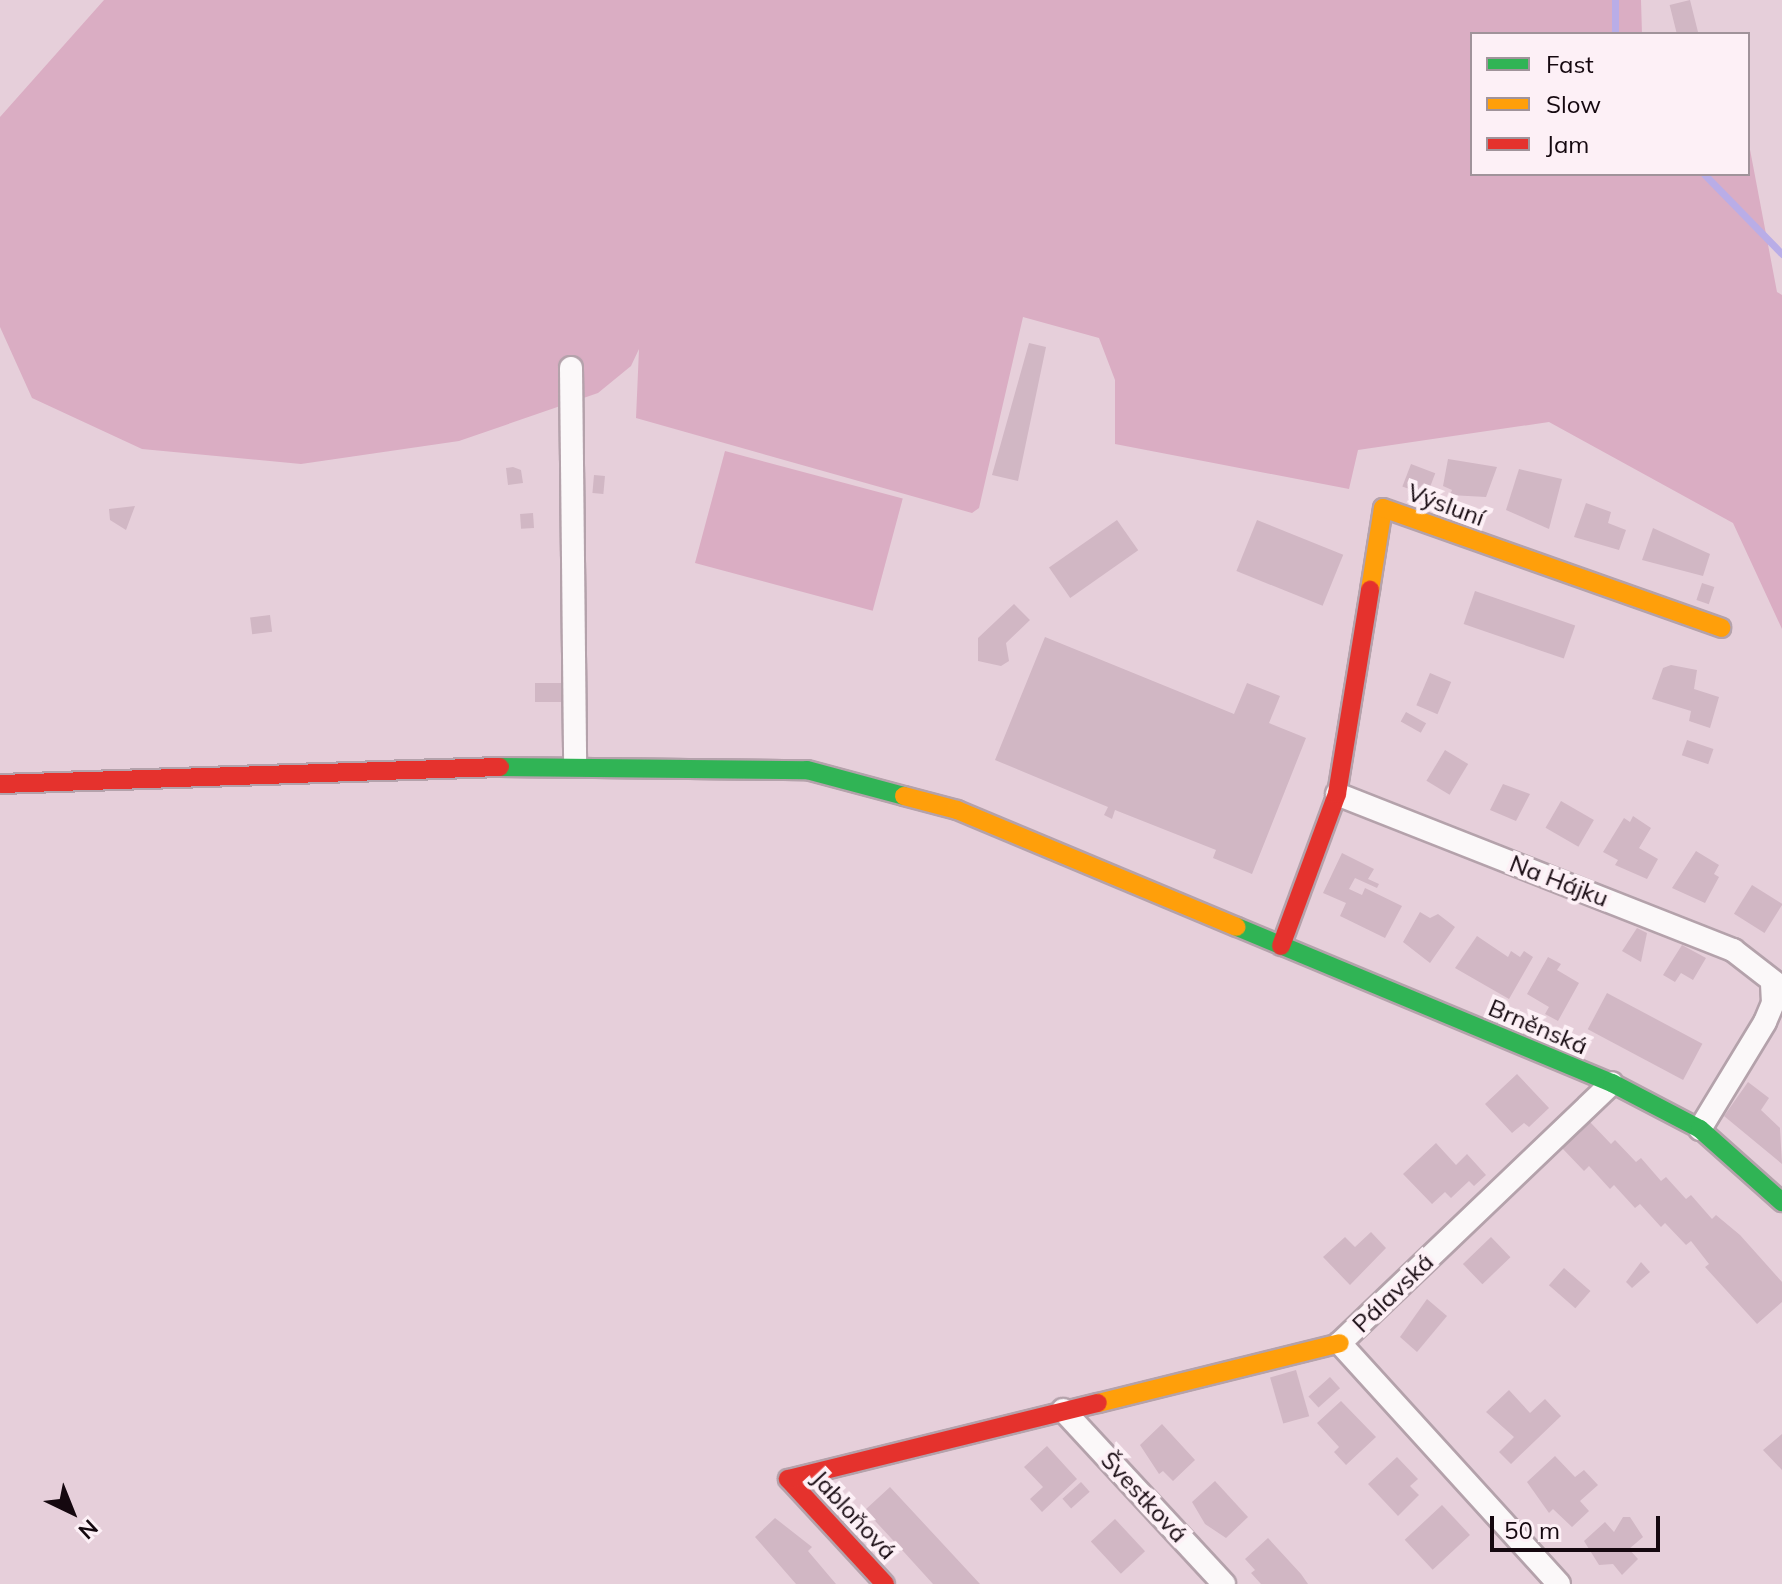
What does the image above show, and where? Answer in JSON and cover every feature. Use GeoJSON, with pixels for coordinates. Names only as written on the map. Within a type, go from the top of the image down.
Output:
{"type":"FeatureCollection","features":[{"type":"Feature","properties":{"kind":"main road","name":"Výsluní"},"geometry":{"type":"LineString","coordinates":[[1337,794],[1383,508],[1721,628]]}},
{"type":"Feature","properties":{"kind":"main road","name":"Brněnská"},"geometry":{"type":"LineString","coordinates":[[0,784],[575,764],[807,770],[957,810],[1612,1083],[1700,1129],[1782,1202]]}},
{"type":"Feature","properties":{"kind":"main road"},"geometry":{"type":"LineString","coordinates":[[1281,946],[1337,794]]}},
{"type":"Feature","properties":{"kind":"main road"},"geometry":{"type":"LineString","coordinates":[[1063,1410],[1340,1343]]}},
{"type":"Feature","properties":{"kind":"main road","name":"Jabloňová"},"geometry":{"type":"LineString","coordinates":[[885,1584],[788,1479],[1063,1410]]}},
{"type":"Feature","properties":{"kind":"street"},"geometry":{"type":"LineString","coordinates":[[571,368],[575,764]]}},
{"type":"Feature","properties":{"kind":"street","name":"Na Hájku"},"geometry":{"type":"LineString","coordinates":[[1337,794],[1733,950],[1777,986]]}},
{"type":"Feature","properties":{"kind":"street"},"geometry":{"type":"LineString","coordinates":[[1700,1129],[1765,1022],[1777,986]]}},
{"type":"Feature","properties":{"kind":"street","name":"Pálavská"},"geometry":{"type":"LineString","coordinates":[[1559,1584],[1340,1343],[1612,1083]]}},
{"type":"Feature","properties":{"kind":"street","name":"Švestková"},"geometry":{"type":"LineString","coordinates":[[1063,1410],[1224,1584]]}},
{"type":"Feature","properties":{"kind":"shaded area"},"geometry":{"type":"Polygon","coordinates":[[[104,0],[1641,0],[1642,32],[1470,32],[1470,176],[1750,176],[1750,150],[1777,292],[1782,295],[1782,629],[1733,523],[1549,422],[1358,450],[1349,489],[1115,444],[1115,380],[1099,338],[1023,317],[979,508],[972,513],[636,418],[639,349],[631,366],[598,393],[459,441],[301,464],[142,449],[32,398],[0,327],[0,117],[104,0]]]}},
{"type":"Feature","properties":{"kind":"shaded area"},"geometry":{"type":"Polygon","coordinates":[[[725,451],[903,499],[873,611],[695,563],[725,451]]]}},
{"type":"Feature","properties":{"kind":"building"},"geometry":{"type":"Polygon","coordinates":[[[1690,0],[1698,32],[1676,32],[1670,5],[1690,0]]]}},
{"type":"Feature","properties":{"kind":"building"},"geometry":{"type":"Polygon","coordinates":[[[1029,343],[1046,347],[1018,481],[992,475],[1029,343]]]}},
{"type":"Feature","properties":{"kind":"building"},"geometry":{"type":"Polygon","coordinates":[[[1448,459],[1497,467],[1486,497],[1450,495],[1452,490],[1443,486],[1448,459]]]}},
{"type":"Feature","properties":{"kind":"building"},"geometry":{"type":"Polygon","coordinates":[[[1411,464],[1435,473],[1427,496],[1402,486],[1411,464]]]}},
{"type":"Feature","properties":{"kind":"building"},"geometry":{"type":"Polygon","coordinates":[[[506,468],[521,470],[523,483],[508,485],[506,468]]]}},
{"type":"Feature","properties":{"kind":"building"},"geometry":{"type":"Polygon","coordinates":[[[1519,469],[1562,479],[1549,529],[1506,510],[1519,469]]]}},
{"type":"Feature","properties":{"kind":"building"},"geometry":{"type":"Polygon","coordinates":[[[594,475],[605,476],[603,494],[592,493],[594,475]]]}},
{"type":"Feature","properties":{"kind":"building"},"geometry":{"type":"Polygon","coordinates":[[[1586,503],[1611,512],[1608,523],[1626,530],[1619,550],[1574,537],[1586,503]]]}},
{"type":"Feature","properties":{"kind":"building"},"geometry":{"type":"Polygon","coordinates":[[[135,506],[126,530],[110,520],[109,509],[135,506]]]}},
{"type":"Feature","properties":{"kind":"building"},"geometry":{"type":"Polygon","coordinates":[[[533,513],[534,528],[521,529],[520,514],[533,513]]]}},
{"type":"Feature","properties":{"kind":"building"},"geometry":{"type":"Polygon","coordinates":[[[1117,520],[1138,550],[1070,598],[1049,568],[1117,520]]]}},
{"type":"Feature","properties":{"kind":"building"},"geometry":{"type":"Polygon","coordinates":[[[1257,520],[1343,555],[1323,606],[1236,571],[1257,520]]]}},
{"type":"Feature","properties":{"kind":"building"},"geometry":{"type":"Polygon","coordinates":[[[1653,528],[1710,554],[1703,576],[1642,560],[1653,528]]]}},
{"type":"Feature","properties":{"kind":"building"},"geometry":{"type":"Polygon","coordinates":[[[1702,583],[1714,587],[1709,604],[1696,600],[1702,583]]]}},
{"type":"Feature","properties":{"kind":"building"},"geometry":{"type":"Polygon","coordinates":[[[1475,591],[1575,626],[1564,659],[1464,624],[1475,591]]]}},
{"type":"Feature","properties":{"kind":"building"},"geometry":{"type":"Polygon","coordinates":[[[1014,604],[1030,620],[1006,643],[1009,661],[1001,666],[978,661],[978,638],[1014,604]]]}},
{"type":"Feature","properties":{"kind":"building"},"geometry":{"type":"Polygon","coordinates":[[[270,615],[272,632],[252,634],[250,617],[270,615]]]}},
{"type":"Feature","properties":{"kind":"building"},"geometry":{"type":"Polygon","coordinates":[[[1045,637],[1234,714],[1247,683],[1280,696],[1269,723],[1306,738],[1252,874],[1213,858],[1216,850],[1115,810],[1112,819],[1104,815],[1108,807],[995,760],[1045,637]]]}},
{"type":"Feature","properties":{"kind":"building"},"geometry":{"type":"Polygon","coordinates":[[[1671,665],[1697,670],[1694,689],[1719,697],[1710,728],[1689,721],[1691,711],[1652,699],[1663,668],[1671,665]]]}},
{"type":"Feature","properties":{"kind":"building"},"geometry":{"type":"Polygon","coordinates":[[[1430,673],[1451,682],[1437,714],[1416,705],[1430,673]]]}},
{"type":"Feature","properties":{"kind":"building"},"geometry":{"type":"Polygon","coordinates":[[[535,683],[565,683],[565,702],[535,702],[535,683]]]}},
{"type":"Feature","properties":{"kind":"building"},"geometry":{"type":"Polygon","coordinates":[[[1406,712],[1426,723],[1421,733],[1401,722],[1406,712]]]}},
{"type":"Feature","properties":{"kind":"building"},"geometry":{"type":"Polygon","coordinates":[[[1687,740],[1713,749],[1708,764],[1682,755],[1687,740]]]}},
{"type":"Feature","properties":{"kind":"building"},"geometry":{"type":"Polygon","coordinates":[[[1445,750],[1468,764],[1450,795],[1426,781],[1445,750]]]}},
{"type":"Feature","properties":{"kind":"building"},"geometry":{"type":"Polygon","coordinates":[[[1503,784],[1530,794],[1516,821],[1490,810],[1503,784]]]}},
{"type":"Feature","properties":{"kind":"building"},"geometry":{"type":"Polygon","coordinates":[[[1561,801],[1594,820],[1578,847],[1546,828],[1561,801]]]}},
{"type":"Feature","properties":{"kind":"building"},"geometry":{"type":"Polygon","coordinates":[[[1633,816],[1651,828],[1639,848],[1658,859],[1647,879],[1615,865],[1618,860],[1603,852],[1624,818],[1630,822],[1633,816]]]}},
{"type":"Feature","properties":{"kind":"building"},"geometry":{"type":"Polygon","coordinates":[[[1696,851],[1719,865],[1714,874],[1719,877],[1705,903],[1672,888],[1696,851]]]}},
{"type":"Feature","properties":{"kind":"building"},"geometry":{"type":"Polygon","coordinates":[[[1342,853],[1374,869],[1368,879],[1379,884],[1377,888],[1355,878],[1349,889],[1362,895],[1365,888],[1402,906],[1385,938],[1340,916],[1346,903],[1323,893],[1342,853]]]}},
{"type":"Feature","properties":{"kind":"building"},"geometry":{"type":"Polygon","coordinates":[[[1752,885],[1782,904],[1765,933],[1734,914],[1752,885]]]}},
{"type":"Feature","properties":{"kind":"building"},"geometry":{"type":"Polygon","coordinates":[[[1420,912],[1430,918],[1438,914],[1455,927],[1430,963],[1403,942],[1420,912]]]}},
{"type":"Feature","properties":{"kind":"building"},"geometry":{"type":"Polygon","coordinates":[[[1637,928],[1647,933],[1641,962],[1622,951],[1637,928]]]}},
{"type":"Feature","properties":{"kind":"building"},"geometry":{"type":"Polygon","coordinates":[[[1477,936],[1508,957],[1511,951],[1520,957],[1524,951],[1533,957],[1509,999],[1455,968],[1477,936]]]}},
{"type":"Feature","properties":{"kind":"building"},"geometry":{"type":"Polygon","coordinates":[[[1682,945],[1706,958],[1693,980],[1681,973],[1675,982],[1663,975],[1682,945]]]}},
{"type":"Feature","properties":{"kind":"building"},"geometry":{"type":"Polygon","coordinates":[[[1548,957],[1561,964],[1557,970],[1579,983],[1558,1021],[1545,1014],[1549,1007],[1527,994],[1548,957]]]}},
{"type":"Feature","properties":{"kind":"building"},"geometry":{"type":"Polygon","coordinates":[[[1607,993],[1702,1044],[1683,1080],[1588,1029],[1607,993]]]}},
{"type":"Feature","properties":{"kind":"building"},"geometry":{"type":"Polygon","coordinates":[[[1517,1074],[1549,1108],[1529,1127],[1524,1123],[1512,1133],[1485,1104],[1517,1074]]]}},
{"type":"Feature","properties":{"kind":"building"},"geometry":{"type":"Polygon","coordinates":[[[1748,1082],[1769,1098],[1761,1110],[1780,1128],[1782,1164],[1724,1116],[1748,1082]]]}},
{"type":"Feature","properties":{"kind":"building"},"geometry":{"type":"Polygon","coordinates":[[[1590,1122],[1611,1144],[1615,1140],[1636,1162],[1641,1158],[1661,1181],[1666,1177],[1686,1199],[1691,1195],[1712,1219],[1716,1215],[1740,1235],[1782,1282],[1782,1302],[1757,1324],[1705,1267],[1709,1264],[1691,1241],[1686,1245],[1665,1223],[1661,1227],[1640,1204],[1635,1208],[1614,1185],[1610,1189],[1589,1166],[1584,1171],[1562,1148],[1590,1122]]]}},
{"type":"Feature","properties":{"kind":"building"},"geometry":{"type":"Polygon","coordinates":[[[1436,1143],[1456,1165],[1467,1154],[1486,1175],[1474,1186],[1469,1181],[1451,1198],[1445,1192],[1432,1204],[1403,1174],[1436,1143]]]}},
{"type":"Feature","properties":{"kind":"building"},"geometry":{"type":"Polygon","coordinates":[[[1371,1232],[1386,1248],[1350,1285],[1323,1257],[1345,1237],[1355,1247],[1371,1232]]]}},
{"type":"Feature","properties":{"kind":"building"},"geometry":{"type":"Polygon","coordinates":[[[1491,1237],[1510,1257],[1482,1284],[1463,1264],[1491,1237]]]}},
{"type":"Feature","properties":{"kind":"building"},"geometry":{"type":"Polygon","coordinates":[[[1641,1262],[1650,1272],[1632,1288],[1626,1282],[1641,1262]]]}},
{"type":"Feature","properties":{"kind":"building"},"geometry":{"type":"Polygon","coordinates":[[[1564,1268],[1590,1291],[1575,1308],[1549,1285],[1564,1268]]]}},
{"type":"Feature","properties":{"kind":"building"},"geometry":{"type":"Polygon","coordinates":[[[1427,1299],[1447,1316],[1417,1352],[1400,1337],[1427,1299]]]}},
{"type":"Feature","properties":{"kind":"building"},"geometry":{"type":"Polygon","coordinates":[[[1296,1370],[1309,1416],[1283,1424],[1270,1377],[1296,1370]]]}},
{"type":"Feature","properties":{"kind":"building"},"geometry":{"type":"Polygon","coordinates":[[[1330,1377],[1340,1388],[1318,1408],[1308,1396],[1330,1377]]]}},
{"type":"Feature","properties":{"kind":"building"},"geometry":{"type":"Polygon","coordinates":[[[1509,1390],[1530,1413],[1545,1399],[1561,1416],[1511,1464],[1499,1452],[1514,1437],[1486,1412],[1509,1390]]]}},
{"type":"Feature","properties":{"kind":"building"},"geometry":{"type":"Polygon","coordinates":[[[1341,1401],[1376,1437],[1346,1465],[1334,1452],[1339,1447],[1317,1423],[1341,1401]]]}},
{"type":"Feature","properties":{"kind":"building"},"geometry":{"type":"Polygon","coordinates":[[[1162,1424],[1195,1460],[1173,1481],[1163,1471],[1159,1474],[1140,1445],[1162,1424]]]}},
{"type":"Feature","properties":{"kind":"building"},"geometry":{"type":"Polygon","coordinates":[[[1782,1434],[1782,1470],[1763,1450],[1782,1434]]]}},
{"type":"Feature","properties":{"kind":"building"},"geometry":{"type":"Polygon","coordinates":[[[1047,1446],[1077,1479],[1042,1512],[1030,1499],[1043,1487],[1024,1467],[1047,1446]]]}},
{"type":"Feature","properties":{"kind":"building"},"geometry":{"type":"Polygon","coordinates":[[[1555,1456],[1575,1477],[1584,1470],[1598,1485],[1580,1501],[1589,1511],[1572,1527],[1553,1509],[1549,1513],[1527,1482],[1555,1456]]]}},
{"type":"Feature","properties":{"kind":"building"},"geometry":{"type":"Polygon","coordinates":[[[1397,1457],[1418,1479],[1410,1486],[1419,1495],[1398,1516],[1368,1484],[1397,1457]]]}},
{"type":"Feature","properties":{"kind":"building"},"geometry":{"type":"Polygon","coordinates":[[[1215,1481],[1248,1517],[1226,1538],[1205,1524],[1192,1502],[1215,1481]]]}},
{"type":"Feature","properties":{"kind":"building"},"geometry":{"type":"Polygon","coordinates":[[[1081,1482],[1090,1492],[1071,1508],[1062,1499],[1081,1482]]]}},
{"type":"Feature","properties":{"kind":"building"},"geometry":{"type":"Polygon","coordinates":[[[890,1487],[980,1584],[933,1584],[865,1510],[890,1487]]]}},
{"type":"Feature","properties":{"kind":"building"},"geometry":{"type":"Polygon","coordinates":[[[1442,1505],[1470,1535],[1433,1570],[1405,1540],[1442,1505]]]}},
{"type":"Feature","properties":{"kind":"building"},"geometry":{"type":"Polygon","coordinates":[[[1623,1517],[1630,1517],[1643,1537],[1629,1549],[1638,1559],[1622,1575],[1613,1564],[1599,1565],[1584,1541],[1605,1522],[1614,1532],[1623,1517]]]}},
{"type":"Feature","properties":{"kind":"building"},"geometry":{"type":"Polygon","coordinates":[[[775,1518],[812,1547],[808,1551],[836,1584],[796,1584],[755,1537],[775,1518]]]}},
{"type":"Feature","properties":{"kind":"building"},"geometry":{"type":"Polygon","coordinates":[[[1115,1519],[1145,1551],[1121,1574],[1091,1542],[1115,1519]]]}},
{"type":"Feature","properties":{"kind":"building"},"geometry":{"type":"Polygon","coordinates":[[[1268,1538],[1308,1584],[1261,1584],[1251,1573],[1255,1570],[1245,1559],[1268,1538]]]}},
{"type":"Feature","properties":{"kind":"waterway"},"geometry":{"type":"LineString","coordinates":[[1615,0],[1615,32]]}},
{"type":"Feature","properties":{"kind":"waterway"},"geometry":{"type":"LineString","coordinates":[[1706,176],[1782,254]]}},
{"type":"Feature","properties":{"kind":"traffic: fast"},"geometry":{"type":"LineString","coordinates":[[500,767],[807,770],[904,796]]}},
{"type":"Feature","properties":{"kind":"traffic: fast"},"geometry":{"type":"LineString","coordinates":[[1237,927],[1612,1083],[1700,1129],[1782,1202]]}},
{"type":"Feature","properties":{"kind":"traffic: slow"},"geometry":{"type":"LineString","coordinates":[[1370,590],[1383,508],[1721,628]]}},
{"type":"Feature","properties":{"kind":"traffic: slow"},"geometry":{"type":"LineString","coordinates":[[904,796],[957,810],[1237,927]]}},
{"type":"Feature","properties":{"kind":"traffic: slow"},"geometry":{"type":"LineString","coordinates":[[1098,1403],[1340,1343]]}},
{"type":"Feature","properties":{"kind":"traffic: jam"},"geometry":{"type":"LineString","coordinates":[[1281,946],[1337,794],[1370,590]]}},
{"type":"Feature","properties":{"kind":"traffic: jam"},"geometry":{"type":"LineString","coordinates":[[0,784],[500,767]]}},
{"type":"Feature","properties":{"kind":"traffic: jam"},"geometry":{"type":"LineString","coordinates":[[885,1584],[788,1479],[1098,1403]]}}]}
